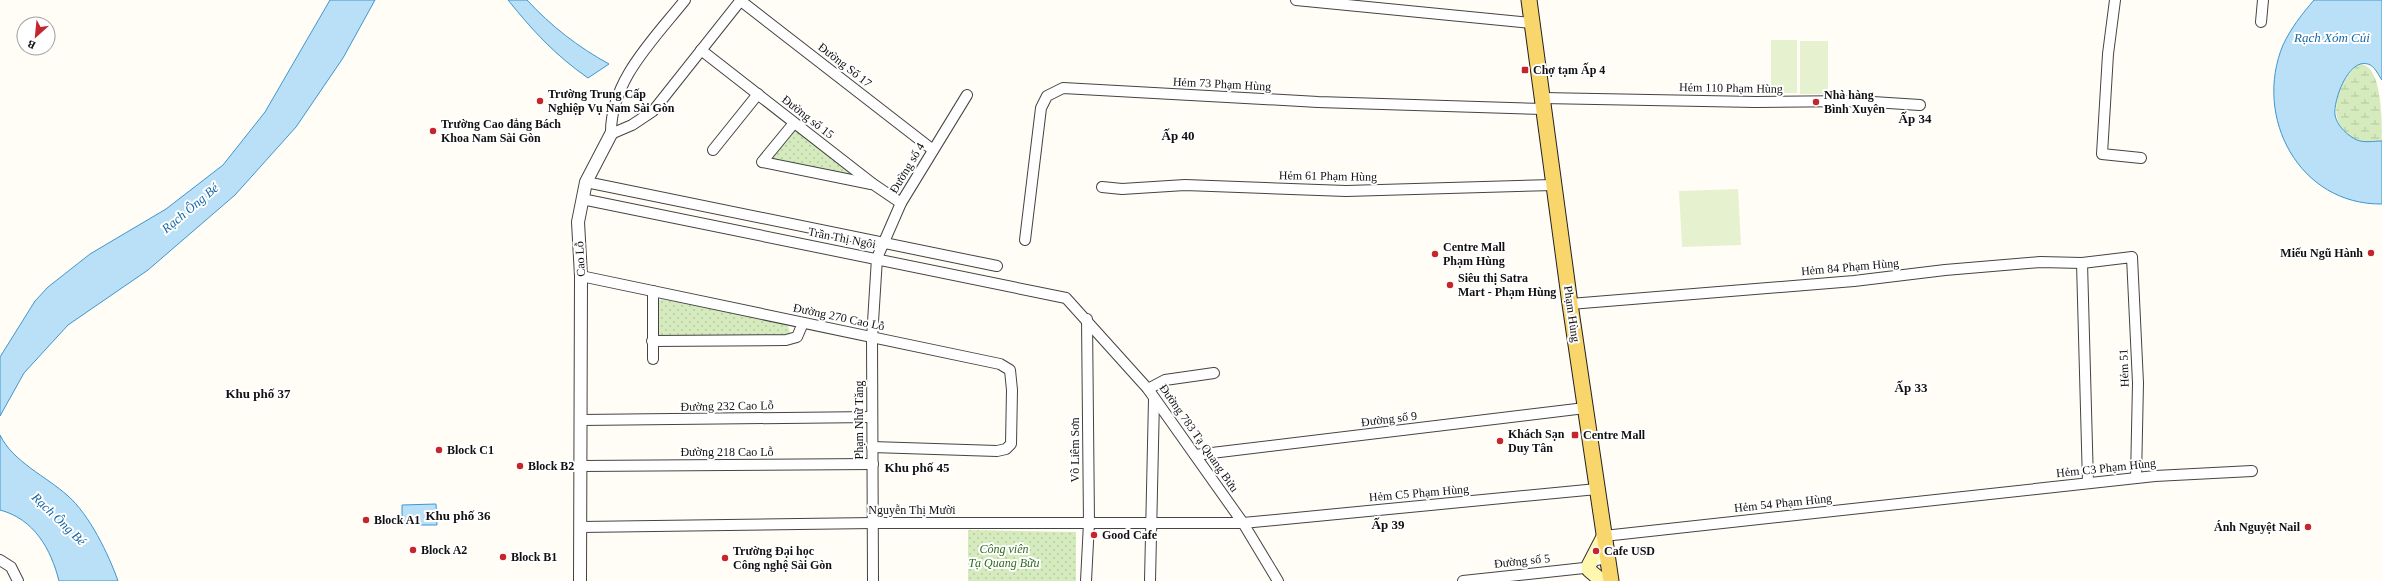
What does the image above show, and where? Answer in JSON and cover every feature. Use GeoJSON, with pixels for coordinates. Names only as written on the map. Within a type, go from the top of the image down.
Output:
{"type":"FeatureCollection","features":[{"type":"Feature","properties":{"kind":"main road","name":"Phạm Hùng"},"geometry":{"type":"LineString","coordinates":[[1529,0],[1570,304],[1604,536],[1607,572]]}},
{"type":"Feature","properties":{"kind":"main road"},"geometry":{"type":"LineString","coordinates":[[1604,536],[1587,567],[1607,572]]}},
{"type":"Feature","properties":{"kind":"street"},"geometry":{"type":"LineString","coordinates":[[684,0],[640,56],[622,85],[613,106],[611,134],[632,125],[653,111],[741,0]]}},
{"type":"Feature","properties":{"kind":"street","name":"Đường Số 17"},"geometry":{"type":"LineString","coordinates":[[741,0],[934,150]]}},
{"type":"Feature","properties":{"kind":"street"},"geometry":{"type":"LineString","coordinates":[[1296,0],[1532,23]]}},
{"type":"Feature","properties":{"kind":"street"},"geometry":{"type":"LineString","coordinates":[[2115,0],[2108,61],[2102,154],[2141,158]]}},
{"type":"Feature","properties":{"kind":"street"},"geometry":{"type":"LineString","coordinates":[[2261,22],[2263,0]]}},
{"type":"Feature","properties":{"kind":"street","name":"Đường số 15"},"geometry":{"type":"LineString","coordinates":[[701,50],[873,184],[901,203]]}},
{"type":"Feature","properties":{"kind":"street","name":"Hẻm 73 Phạm Hùng"},"geometry":{"type":"LineString","coordinates":[[1025,240],[1041,108],[1047,96],[1063,88],[1318,102],[1543,103]]}},
{"type":"Feature","properties":{"kind":"street"},"geometry":{"type":"LineString","coordinates":[[713,150],[758,94]]}},
{"type":"Feature","properties":{"kind":"street","name":"Đường số 4"},"geometry":{"type":"LineString","coordinates":[[877,258],[901,203],[967,95]]}},
{"type":"Feature","properties":{"kind":"street","name":"Hẻm 110 Phạm Hùng"},"geometry":{"type":"LineString","coordinates":[[1543,103],[1857,101],[1920,105]]}},
{"type":"Feature","properties":{"kind":"street"},"geometry":{"type":"LineString","coordinates":[[794,123],[762,162],[873,184]]}},
{"type":"Feature","properties":{"kind":"street","name":"Cao Lỗ"},"geometry":{"type":"LineString","coordinates":[[580,581],[581,276],[578,222],[586,182],[611,134]]}},
{"type":"Feature","properties":{"kind":"street","name":"Trần Thị Ngôi"},"geometry":{"type":"LineString","coordinates":[[586,182],[883,244],[997,266]]}},
{"type":"Feature","properties":{"kind":"street","name":"Hẻm 61 Phạm Hùng"},"geometry":{"type":"LineString","coordinates":[[1102,187],[1122,189],[1185,185],[1346,191],[1554,185]]}},
{"type":"Feature","properties":{"kind":"street","name":"Trần Thị Ngôi"},"geometry":{"type":"LineString","coordinates":[[582,199],[877,258],[1066,298],[1087,319]]}},
{"type":"Feature","properties":{"kind":"street","name":"Hẻm 84 Phạm Hùng"},"geometry":{"type":"LineString","coordinates":[[1570,304],[1854,281],[2035,263],[2082,263],[2132,257]]}},
{"type":"Feature","properties":{"kind":"street","name":"Hẻm 51"},"geometry":{"type":"LineString","coordinates":[[2132,257],[2138,383],[2136,478]]}},
{"type":"Feature","properties":{"kind":"street","name":"Phạm Nhữ Tăng"},"geometry":{"type":"LineString","coordinates":[[873,581],[872,338],[877,258]]}},
{"type":"Feature","properties":{"kind":"street"},"geometry":{"type":"LineString","coordinates":[[2082,263],[2088,483]]}},
{"type":"Feature","properties":{"kind":"street","name":"Đường 270 Cao Lỗ"},"geometry":{"type":"LineString","coordinates":[[581,276],[1006,366],[1010,370],[1012,390],[1011,444],[1006,449],[997,451],[872,447]]}},
{"type":"Feature","properties":{"kind":"street"},"geometry":{"type":"LineString","coordinates":[[653,291],[653,359]]}},
{"type":"Feature","properties":{"kind":"street","name":"Đường 783 Tạ Quang Bửu"},"geometry":{"type":"LineString","coordinates":[[1087,319],[1126,367],[1148,389],[1243,523],[1278,581]]}},
{"type":"Feature","properties":{"kind":"street","name":"Võ Liêm Sơn"},"geometry":{"type":"LineString","coordinates":[[1086,581],[1089,523],[1087,319]]}},
{"type":"Feature","properties":{"kind":"street"},"geometry":{"type":"LineString","coordinates":[[652,341],[786,340],[797,337],[804,323]]}},
{"type":"Feature","properties":{"kind":"street"},"geometry":{"type":"LineString","coordinates":[[1148,389],[1165,380],[1214,374]]}},
{"type":"Feature","properties":{"kind":"street"},"geometry":{"type":"LineString","coordinates":[[1150,581],[1154,399]]}},
{"type":"Feature","properties":{"kind":"street","name":"Đường số 9"},"geometry":{"type":"LineString","coordinates":[[1195,455],[1585,408]]}},
{"type":"Feature","properties":{"kind":"street","name":"Đường 232 Cao Lỗ"},"geometry":{"type":"LineString","coordinates":[[581,420],[872,417]]}},
{"type":"Feature","properties":{"kind":"street","name":"Đường 218 Cao Lỗ"},"geometry":{"type":"LineString","coordinates":[[581,466],[872,464]]}},
{"type":"Feature","properties":{"kind":"street","name":"Hẻm C3 Phạm Hùng"},"geometry":{"type":"LineString","coordinates":[[1964,496],[2136,478],[2252,471]]}},
{"type":"Feature","properties":{"kind":"street","name":"Hẻm C5 Phạm Hùng"},"geometry":{"type":"LineString","coordinates":[[1243,523],[1597,489]]}},
{"type":"Feature","properties":{"kind":"street","name":"Hẻm 54 Phạm Hùng"},"geometry":{"type":"LineString","coordinates":[[1604,536],[1964,496]]}},
{"type":"Feature","properties":{"kind":"street","name":"Nguyễn Thị Mười"},"geometry":{"type":"LineString","coordinates":[[581,527],[873,523],[1243,523]]}},
{"type":"Feature","properties":{"kind":"street"},"geometry":{"type":"LineString","coordinates":[[0,560],[11,567],[18,581]]}},
{"type":"Feature","properties":{"kind":"street","name":"Đường số 5"},"geometry":{"type":"LineString","coordinates":[[1463,581],[1587,567],[1596,560],[1607,572]]}},
{"type":"Feature","properties":{"kind":"green space"},"geometry":{"type":"Polygon","coordinates":[[[1771,40],[1797,40],[1797,93],[1771,93],[1771,40]]]}},
{"type":"Feature","properties":{"kind":"green space"},"geometry":{"type":"Polygon","coordinates":[[[1800,41],[1828,41],[1828,94],[1800,94],[1800,41]]]}},
{"type":"Feature","properties":{"kind":"green space"},"geometry":{"type":"Polygon","coordinates":[[[2359,64],[2367,66],[2376,82],[2381,107],[2382,141],[2366,142],[2357,140],[2346,133],[2340,124],[2337,114],[2339,92],[2344,81],[2359,64]]]}},
{"type":"Feature","properties":{"kind":"green space"},"geometry":{"type":"Polygon","coordinates":[[[794,127],[855,175],[855,179],[765,162],[794,127]]]}},
{"type":"Feature","properties":{"kind":"green space"},"geometry":{"type":"Polygon","coordinates":[[[1738,189],[1741,245],[1682,247],[1679,191],[1738,189]]]}},
{"type":"Feature","properties":{"kind":"green space"},"geometry":{"type":"Polygon","coordinates":[[[664,298],[788,325],[790,333],[785,336],[656,338],[655,302],[664,298]]]}},
{"type":"Feature","properties":{"kind":"green space","name":"Công viên Tạ Quang Bữu"},"geometry":{"type":"Polygon","coordinates":[[[968,530],[1076,532],[1076,581],[968,581],[968,530]]]}},
{"type":"Feature","properties":{"kind":"water","name":"Rạch Ông Bé"},"geometry":{"type":"Polygon","coordinates":[[[330,0],[375,0],[343,58],[296,127],[235,195],[148,270],[68,325],[24,373],[0,416],[0,357],[35,301],[48,287],[90,254],[166,209],[223,165],[265,112],[330,0]]]}},
{"type":"Feature","properties":{"kind":"water"},"geometry":{"type":"Polygon","coordinates":[[[508,0],[527,0],[565,35],[609,64],[588,78],[545,42],[508,0]]]}},
{"type":"Feature","properties":{"kind":"water","name":"Rạch Xóm Củi"},"geometry":{"type":"Polygon","coordinates":[[[2314,0],[2382,0],[2382,80],[2374,69],[2368,64],[2361,64],[2354,67],[2343,82],[2339,91],[2336,100],[2335,115],[2340,127],[2357,140],[2369,142],[2382,141],[2382,204],[2353,200],[2327,190],[2306,173],[2290,152],[2279,127],[2274,100],[2275,73],[2286,39],[2297,21],[2314,0]]]}},
{"type":"Feature","properties":{"kind":"water","name":"Rạch Ông Bé"},"geometry":{"type":"Polygon","coordinates":[[[0,435],[6,445],[21,461],[68,496],[76,504],[98,536],[118,581],[59,581],[56,569],[46,547],[32,528],[12,514],[0,510],[0,435]]]}},
{"type":"Feature","properties":{"kind":"water"},"geometry":{"type":"Polygon","coordinates":[[[436,504],[437,525],[402,525],[402,505],[436,504]]]}},
{"type":"Feature","properties":{"kind":"place","name":"Chợ tạm Ấp 4"},"geometry":{"type":"Point","coordinates":[1525,70]}},
{"type":"Feature","properties":{"kind":"place","name":"Trường Trung Cấp Nghiệp Vụ Nam Sài Gòn"},"geometry":{"type":"Point","coordinates":[540,101]}},
{"type":"Feature","properties":{"kind":"place","name":"Nhà hàng Bình Xuyên"},"geometry":{"type":"Point","coordinates":[1816,102]}},
{"type":"Feature","properties":{"kind":"place","name":"Trường Cao đẳng Bách Khoa Nam Sài Gòn"},"geometry":{"type":"Point","coordinates":[433,131]}},
{"type":"Feature","properties":{"kind":"place","name":"Miếu Ngũ Hành"},"geometry":{"type":"Point","coordinates":[2371,253]}},
{"type":"Feature","properties":{"kind":"place","name":"Centre Mall Phạm Hùng"},"geometry":{"type":"Point","coordinates":[1435,254]}},
{"type":"Feature","properties":{"kind":"place","name":"Siêu thị Satra Mart - Phạm Hùng"},"geometry":{"type":"Point","coordinates":[1450,285]}},
{"type":"Feature","properties":{"kind":"place","name":"Centre Mall"},"geometry":{"type":"Point","coordinates":[1575,435]}},
{"type":"Feature","properties":{"kind":"place","name":"Khách Sạn Duy Tân"},"geometry":{"type":"Point","coordinates":[1500,441]}},
{"type":"Feature","properties":{"kind":"place","name":"Block C1"},"geometry":{"type":"Point","coordinates":[439,450]}},
{"type":"Feature","properties":{"kind":"place","name":"Block B2"},"geometry":{"type":"Point","coordinates":[520,466]}},
{"type":"Feature","properties":{"kind":"place","name":"Block A1"},"geometry":{"type":"Point","coordinates":[366,520]}},
{"type":"Feature","properties":{"kind":"place","name":"Ánh Nguyệt Nail"},"geometry":{"type":"Point","coordinates":[2308,527]}},
{"type":"Feature","properties":{"kind":"place","name":"Good Cafe"},"geometry":{"type":"Point","coordinates":[1094,535]}},
{"type":"Feature","properties":{"kind":"place","name":"Block A2"},"geometry":{"type":"Point","coordinates":[413,550]}},
{"type":"Feature","properties":{"kind":"place","name":"Cafe USD"},"geometry":{"type":"Point","coordinates":[1596,551]}},
{"type":"Feature","properties":{"kind":"place","name":"Block B1"},"geometry":{"type":"Point","coordinates":[503,557]}},
{"type":"Feature","properties":{"kind":"place","name":"Trường Đại học Công nghệ Sài Gòn"},"geometry":{"type":"Point","coordinates":[725,558]}},
{"type":"Feature","properties":{"kind":"district","name":"Ấp 34"},"geometry":{"type":"Point","coordinates":[1915,118]}},
{"type":"Feature","properties":{"kind":"district","name":"Ấp 40"},"geometry":{"type":"Point","coordinates":[1178,135]}},
{"type":"Feature","properties":{"kind":"district","name":"Ấp 33"},"geometry":{"type":"Point","coordinates":[1911,387]}},
{"type":"Feature","properties":{"kind":"district","name":"Khu phố 37"},"geometry":{"type":"Point","coordinates":[258,393]}},
{"type":"Feature","properties":{"kind":"district","name":"Khu phố 45"},"geometry":{"type":"Point","coordinates":[917,467]}},
{"type":"Feature","properties":{"kind":"district","name":"Khu phố 36"},"geometry":{"type":"Point","coordinates":[458,515]}},
{"type":"Feature","properties":{"kind":"district","name":"Ấp 39"},"geometry":{"type":"Point","coordinates":[1388,524]}}]}
